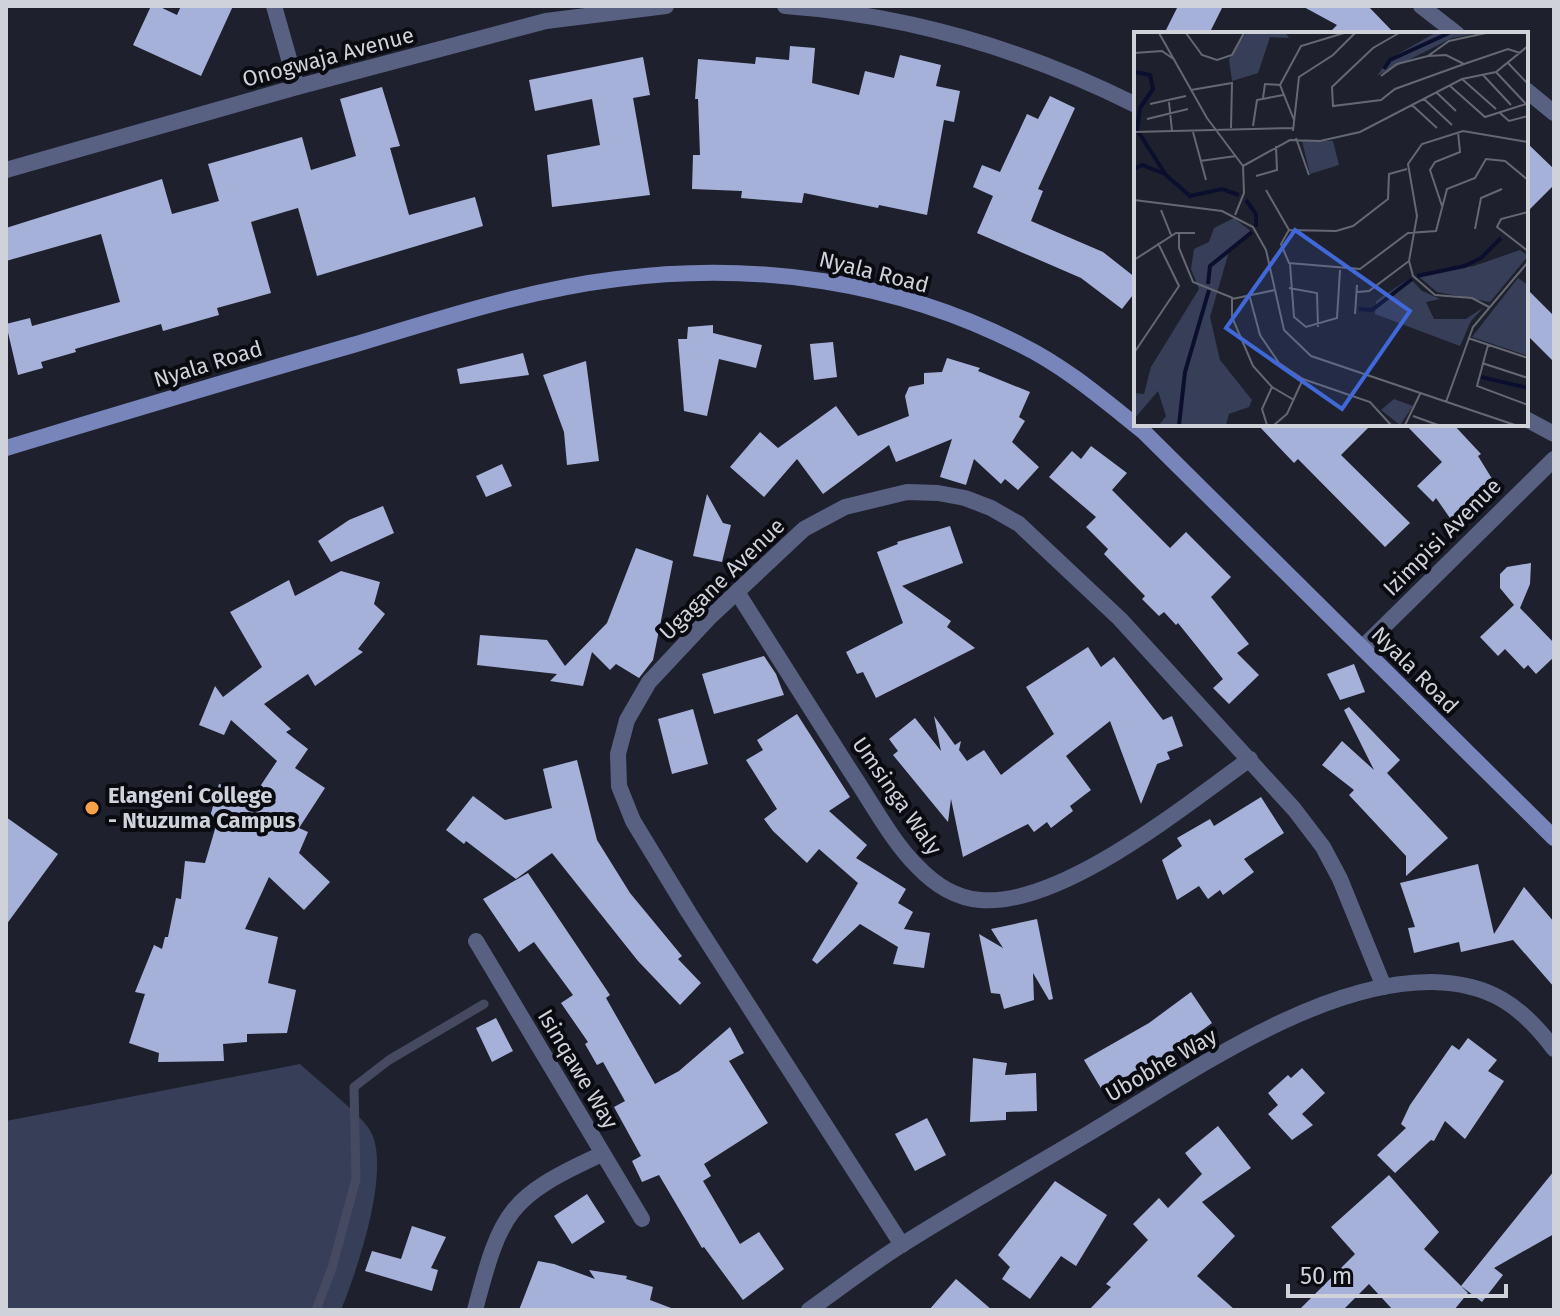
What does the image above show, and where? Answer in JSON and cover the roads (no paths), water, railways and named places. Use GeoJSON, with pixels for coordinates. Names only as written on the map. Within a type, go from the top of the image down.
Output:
{"type":"FeatureCollection","features":[{"type":"Feature","properties":{"kind":"street"},"geometry":{"type":"LineString","coordinates":[[274,6],[297,87]]}},
{"type":"Feature","properties":{"kind":"street","name":"Onogwaja Avenue"},"geometry":{"type":"LineString","coordinates":[[6,170],[544,14],[666,6]]}},
{"type":"Feature","properties":{"kind":"street"},"geometry":{"type":"LineString","coordinates":[[785,6],[914,24],[962,36],[1038,61],[1134,104]]}},
{"type":"Feature","properties":{"kind":"street"},"geometry":{"type":"LineString","coordinates":[[1421,6],[1454,32]]}},
{"type":"Feature","properties":{"kind":"street"},"geometry":{"type":"LineString","coordinates":[[1528,92],[1554,113]]}},
{"type":"Feature","properties":{"kind":"street","name":"Nyala Road"},"geometry":{"type":"LineString","coordinates":[[6,448],[423,324],[543,292],[616,279],[685,273],[755,272],[824,279],[893,295],[972,322],[1024,346],[1061,369],[1134,424]]}},
{"type":"Feature","properties":{"kind":"street"},"geometry":{"type":"LineString","coordinates":[[1528,420],[1554,434]]}},
{"type":"Feature","properties":{"kind":"street","name":"Nyala Road"},"geometry":{"type":"LineString","coordinates":[[1136,426],[1554,838]]}},
{"type":"Feature","properties":{"kind":"street","name":"Izimpisi Avenue"},"geometry":{"type":"LineString","coordinates":[[1362,648],[1554,459]]}},
{"type":"Feature","properties":{"kind":"street","name":"Ugagane Avenue"},"geometry":{"type":"LineString","coordinates":[[902,1245],[689,913],[633,821],[619,786],[618,754],[627,720],[649,682],[804,529],[845,507],[907,492],[938,493],[965,498],[1019,524],[1130,630],[1294,809],[1323,847],[1340,879],[1384,987]]}},
{"type":"Feature","properties":{"kind":"street","name":"Umsinga Waly"},"geometry":{"type":"LineString","coordinates":[[737,592],[863,791],[915,865],[955,895],[981,900],[1010,898],[1074,875],[1120,850],[1250,759]]}},
{"type":"Feature","properties":{"kind":"street","name":"Isinqawe Way"},"geometry":{"type":"LineString","coordinates":[[476,941],[642,1219]]}},
{"type":"Feature","properties":{"kind":"street","name":"Ubobhe Way"},"geometry":{"type":"LineString","coordinates":[[809,1310],[902,1245],[1264,1031],[1341,999],[1406,983],[1454,983],[1492,995],[1523,1012],[1554,1049]]}},
{"type":"Feature","properties":{"kind":"street"},"geometry":{"type":"LineString","coordinates":[[475,1310],[497,1237],[507,1216],[543,1183],[602,1154]]}},
{"type":"Feature","properties":{"kind":"waterway"},"geometry":{"type":"LineString","coordinates":[[316,1310],[332,1268],[356,1179],[354,1087],[389,1060],[484,1004]]}},
{"type":"Feature","properties":{"kind":"place","name":"Elangeni College - Ntuzuma Campus"},"geometry":{"type":"Point","coordinates":[92,808]}}]}
